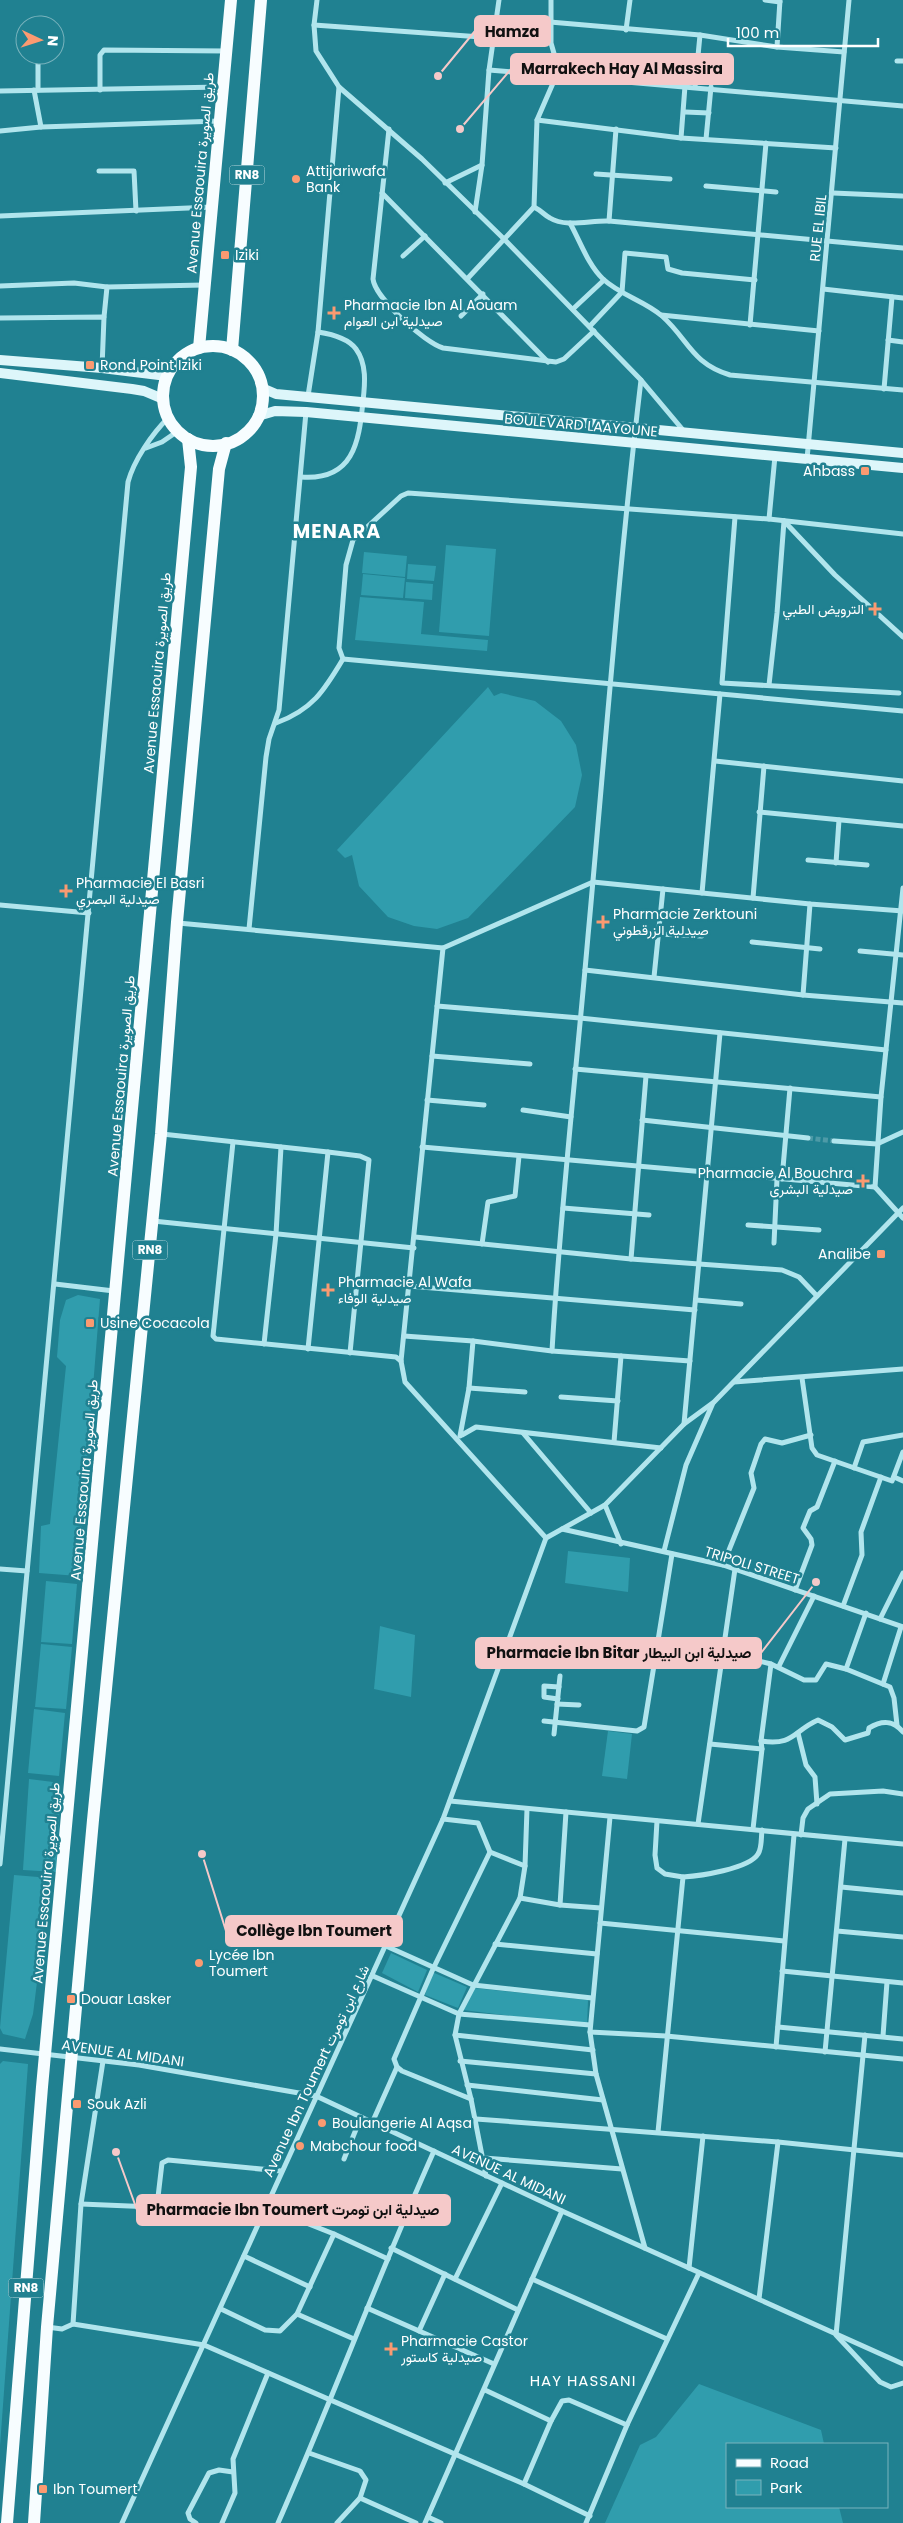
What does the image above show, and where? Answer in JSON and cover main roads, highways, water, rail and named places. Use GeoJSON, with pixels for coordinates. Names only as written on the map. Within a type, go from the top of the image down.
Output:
{"type":"FeatureCollection","features":[{"type":"Feature","properties":{"kind":"main road","name":"Avenue Essaouira طريق الصويرة"},"geometry":{"type":"LineString","coordinates":[[199,348],[231,0]]}},
{"type":"Feature","properties":{"kind":"main road","name":"RN8"},"geometry":{"type":"LineString","coordinates":[[232,350],[261,0]]}},
{"type":"Feature","properties":{"kind":"main road"},"geometry":{"type":"LineString","coordinates":[[214,346],[232,350],[244,357],[253,366],[262,388],[262,401],[258,416],[244,434],[226,444],[207,445],[188,439],[178,431],[168,418],[163,399],[167,376],[182,356],[199,348],[214,346]]}},
{"type":"Feature","properties":{"kind":"main road","name":"Avenue Essaouira طريق الصويرة"},"geometry":{"type":"LineString","coordinates":[[5,2517],[191,467],[188,439]]}},
{"type":"Feature","properties":{"kind":"main road","name":"RN8"},"geometry":{"type":"LineString","coordinates":[[34,2523],[47,2327],[93,1820],[161,1134],[177,922],[219,468],[226,444]]}},
{"type":"Feature","properties":{"kind":"tunnel"},"geometry":{"type":"LineString","coordinates":[[808,1138],[834,1141]]}},
{"type":"Feature","properties":{"kind":"place","name":"Hamza"},"geometry":{"type":"Point","coordinates":[438,76]}},
{"type":"Feature","properties":{"kind":"place","name":"Marrakech Hay Al Massira"},"geometry":{"type":"Point","coordinates":[460,129]}},
{"type":"Feature","properties":{"kind":"place","name":"Attijariwafa Bank"},"geometry":{"type":"Point","coordinates":[296,179]}},
{"type":"Feature","properties":{"kind":"place","name":"Iziki"},"geometry":{"type":"Point","coordinates":[225,255]}},
{"type":"Feature","properties":{"kind":"place","name":"Pharmacie Ibn Al Aouam صيدلية ابن العوام"},"geometry":{"type":"Point","coordinates":[334,313]}},
{"type":"Feature","properties":{"kind":"place","name":"Rond Point Iziki"},"geometry":{"type":"Point","coordinates":[90,365]}},
{"type":"Feature","properties":{"kind":"place","name":"Ahbass"},"geometry":{"type":"Point","coordinates":[865,471]}},
{"type":"Feature","properties":{"kind":"place","name":"الترويض الطبي"},"geometry":{"type":"Point","coordinates":[875,609]}},
{"type":"Feature","properties":{"kind":"place","name":"Pharmacie El Basri صيدلية البصري"},"geometry":{"type":"Point","coordinates":[66,891]}},
{"type":"Feature","properties":{"kind":"place","name":"Pharmacie Zerktouni صيدلية الزرقطوني"},"geometry":{"type":"Point","coordinates":[603,922]}},
{"type":"Feature","properties":{"kind":"place","name":"Pharmacie Al Bouchra صيدلية البشرى"},"geometry":{"type":"Point","coordinates":[863,1181]}},
{"type":"Feature","properties":{"kind":"place","name":"Analibe"},"geometry":{"type":"Point","coordinates":[881,1254]}},
{"type":"Feature","properties":{"kind":"place","name":"Pharmacie Al Wafa صيدلية الوفاء"},"geometry":{"type":"Point","coordinates":[328,1290]}},
{"type":"Feature","properties":{"kind":"place","name":"Usine Cocacola"},"geometry":{"type":"Point","coordinates":[90,1323]}},
{"type":"Feature","properties":{"kind":"place","name":"Pharmacie Ibn Bitar صيدلية ابن البيطار"},"geometry":{"type":"Point","coordinates":[816,1582]}},
{"type":"Feature","properties":{"kind":"place","name":"Collège Ibn Toumert"},"geometry":{"type":"Point","coordinates":[202,1854]}},
{"type":"Feature","properties":{"kind":"place","name":"Lycée Ibn Toumert"},"geometry":{"type":"Point","coordinates":[199,1963]}},
{"type":"Feature","properties":{"kind":"place","name":"Douar Lasker"},"geometry":{"type":"Point","coordinates":[71,1999]}},
{"type":"Feature","properties":{"kind":"place","name":"Souk Azli"},"geometry":{"type":"Point","coordinates":[77,2104]}},
{"type":"Feature","properties":{"kind":"place","name":"Boulangerie Al Aqsa"},"geometry":{"type":"Point","coordinates":[322,2123]}},
{"type":"Feature","properties":{"kind":"place","name":"Mabchour food"},"geometry":{"type":"Point","coordinates":[300,2146]}},
{"type":"Feature","properties":{"kind":"place","name":"Pharmacie Ibn Toumert صيدلية ابن تومرت"},"geometry":{"type":"Point","coordinates":[116,2152]}},
{"type":"Feature","properties":{"kind":"place","name":"Pharmacie Castor صيدلية كاستور"},"geometry":{"type":"Point","coordinates":[391,2349]}},
{"type":"Feature","properties":{"kind":"place","name":"Ibn Toumert"},"geometry":{"type":"Point","coordinates":[43,2489]}},
{"type":"Feature","properties":{"kind":"district","name":"MENARA"},"geometry":{"type":"Point","coordinates":[337,531]}},
{"type":"Feature","properties":{"kind":"district","name":"HAY HASSANI"},"geometry":{"type":"Point","coordinates":[583,2381]}}]}
